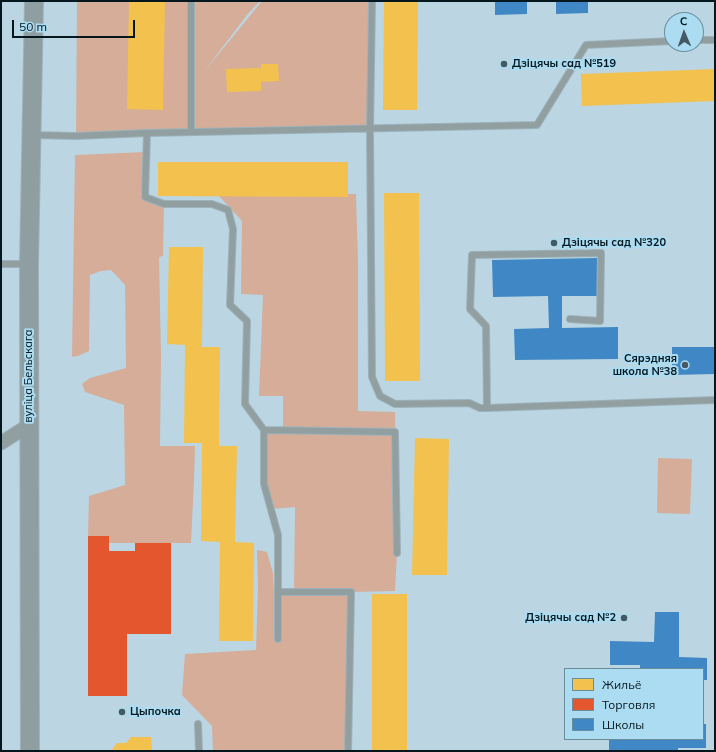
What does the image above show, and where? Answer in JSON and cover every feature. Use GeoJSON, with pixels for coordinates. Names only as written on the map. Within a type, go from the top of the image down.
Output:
{"type":"FeatureCollection","features":[{"type":"Feature","properties":{"kind":"main road","name":"вуліца Бельскага"},"geometry":{"type":"LineString","coordinates":[[30,751],[29,264],[34,1]]}},
{"type":"Feature","properties":{"kind":"street"},"geometry":{"type":"LineString","coordinates":[[1,444],[29,425]]}},
{"type":"Feature","properties":{"kind":"lane"},"geometry":{"type":"LineString","coordinates":[[191,1],[191,132]]}},
{"type":"Feature","properties":{"kind":"lane"},"geometry":{"type":"LineString","coordinates":[[372,1],[370,129],[372,377],[380,396],[395,404],[469,403],[480,408],[715,400]]}},
{"type":"Feature","properties":{"kind":"lane"},"geometry":{"type":"LineString","coordinates":[[704,40],[715,40]]}},
{"type":"Feature","properties":{"kind":"lane"},"geometry":{"type":"LineString","coordinates":[[31,135],[76,136],[147,133],[537,125],[586,45],[664,41]]}},
{"type":"Feature","properties":{"kind":"lane"},"geometry":{"type":"LineString","coordinates":[[147,133],[145,197],[164,204],[212,204],[228,210],[233,229],[230,305],[247,321],[245,404],[264,430],[264,484],[278,535],[278,639]]}},
{"type":"Feature","properties":{"kind":"lane"},"geometry":{"type":"LineString","coordinates":[[488,408],[486,326],[470,309],[472,255],[601,253],[600,321],[570,319]]}},
{"type":"Feature","properties":{"kind":"lane"},"geometry":{"type":"LineString","coordinates":[[1,264],[29,264]]}},
{"type":"Feature","properties":{"kind":"lane"},"geometry":{"type":"LineString","coordinates":[[264,430],[395,432],[397,553]]}},
{"type":"Feature","properties":{"kind":"lane"},"geometry":{"type":"LineString","coordinates":[[278,592],[351,592],[348,751]]}},
{"type":"Feature","properties":{"kind":"lane"},"geometry":{"type":"LineString","coordinates":[[198,724],[199,751]]}},
{"type":"Feature","properties":{"kind":"shaded area"},"geometry":{"type":"Polygon","coordinates":[[[77,1],[260,1],[247,15],[203,73],[262,1],[372,1],[370,129],[76,136],[77,1]]]}},
{"type":"Feature","properties":{"kind":"shaded area"},"geometry":{"type":"Polygon","coordinates":[[[146,152],[145,197],[164,204],[163,256],[159,257],[161,356],[160,446],[195,446],[191,543],[109,543],[109,536],[88,536],[89,496],[125,485],[124,405],[85,392],[82,384],[90,378],[126,368],[125,285],[111,270],[101,271],[90,275],[89,351],[72,357],[75,155],[146,152]]]}},
{"type":"Feature","properties":{"kind":"shaded area"},"geometry":{"type":"Polygon","coordinates":[[[356,194],[358,263],[358,411],[395,412],[397,553],[395,591],[352,592],[348,751],[213,751],[212,726],[182,695],[185,654],[256,650],[258,587],[257,550],[267,552],[273,573],[274,591],[294,591],[295,507],[271,509],[264,484],[264,430],[283,430],[283,396],[259,396],[263,295],[241,294],[242,221],[219,196],[356,194]]]}},
{"type":"Feature","properties":{"kind":"shaded area"},"geometry":{"type":"Polygon","coordinates":[[[658,458],[692,459],[690,514],[657,513],[658,458]]]}},
{"type":"Feature","properties":{"kind":"building: Жильё"},"geometry":{"type":"Polygon","coordinates":[[[129,1],[165,1],[163,110],[127,109],[129,1]]]}},
{"type":"Feature","properties":{"kind":"building: Жильё"},"geometry":{"type":"Polygon","coordinates":[[[384,1],[418,1],[417,110],[383,110],[384,1]]]}},
{"type":"Feature","properties":{"kind":"building: Жильё"},"geometry":{"type":"Polygon","coordinates":[[[261,64],[278,64],[279,81],[261,82],[261,91],[227,92],[226,69],[261,68],[261,64]]]}},
{"type":"Feature","properties":{"kind":"building: Жильё"},"geometry":{"type":"Polygon","coordinates":[[[715,69],[715,101],[582,106],[581,74],[715,69]]]}},
{"type":"Feature","properties":{"kind":"building: Жильё"},"geometry":{"type":"Polygon","coordinates":[[[158,162],[348,162],[348,197],[158,196],[158,162]]]}},
{"type":"Feature","properties":{"kind":"building: Жильё"},"geometry":{"type":"Polygon","coordinates":[[[384,193],[419,193],[420,381],[385,381],[384,193]]]}},
{"type":"Feature","properties":{"kind":"building: Жильё"},"geometry":{"type":"Polygon","coordinates":[[[169,247],[203,247],[202,347],[220,347],[219,446],[237,446],[235,542],[254,543],[253,641],[219,641],[220,542],[201,541],[202,443],[184,443],[185,345],[167,344],[169,247]]]}},
{"type":"Feature","properties":{"kind":"building: Жильё"},"geometry":{"type":"Polygon","coordinates":[[[415,438],[449,439],[447,575],[412,575],[415,438]]]}},
{"type":"Feature","properties":{"kind":"building: Жильё"},"geometry":{"type":"Polygon","coordinates":[[[372,594],[407,594],[407,751],[372,751],[372,594]]]}},
{"type":"Feature","properties":{"kind":"building: Жильё"},"geometry":{"type":"Polygon","coordinates":[[[131,737],[151,737],[152,751],[111,751],[117,743],[126,743],[131,737]]]}},
{"type":"Feature","properties":{"kind":"building: Торговля"},"geometry":{"type":"Polygon","coordinates":[[[88,536],[109,536],[109,551],[135,551],[135,543],[171,543],[171,634],[127,634],[127,696],[88,696],[88,536]]]}},
{"type":"Feature","properties":{"kind":"building: Школы"},"geometry":{"type":"Polygon","coordinates":[[[495,1],[527,1],[527,14],[495,15],[495,1]]]}},
{"type":"Feature","properties":{"kind":"building: Школы"},"geometry":{"type":"Polygon","coordinates":[[[556,1],[588,1],[588,13],[556,14],[556,1]]]}},
{"type":"Feature","properties":{"kind":"building: Школы"},"geometry":{"type":"Polygon","coordinates":[[[597,258],[597,296],[562,296],[562,328],[618,327],[618,359],[515,360],[514,329],[549,328],[548,296],[493,297],[492,260],[597,258]]]}},
{"type":"Feature","properties":{"kind":"building: Школы"},"geometry":{"type":"Polygon","coordinates":[[[672,347],[715,347],[715,374],[672,375],[672,347]]]}},
{"type":"Feature","properties":{"kind":"building: Школы"},"geometry":{"type":"Polygon","coordinates":[[[655,612],[679,612],[679,657],[707,658],[707,680],[704,680],[704,668],[640,668],[640,665],[610,665],[610,641],[654,642],[655,612]]]}},
{"type":"Feature","properties":{"kind":"building: Школы"},"geometry":{"type":"Polygon","coordinates":[[[704,724],[706,724],[706,748],[678,748],[678,751],[609,751],[609,740],[704,740],[704,724]]]}},
{"type":"Feature","properties":{"kind":"place","name":"Дзіцячы сад №519"},"geometry":{"type":"Point","coordinates":[504,64]}},
{"type":"Feature","properties":{"kind":"place","name":"Дзіцячы сад №320"},"geometry":{"type":"Point","coordinates":[554,243]}},
{"type":"Feature","properties":{"kind":"place","name":"Сярэдняя школа №38"},"geometry":{"type":"Point","coordinates":[685,365]}},
{"type":"Feature","properties":{"kind":"place","name":"Дзіцячы сад №2"},"geometry":{"type":"Point","coordinates":[624,618]}},
{"type":"Feature","properties":{"kind":"place","name":"Цыпочка"},"geometry":{"type":"Point","coordinates":[122,712]}}]}
